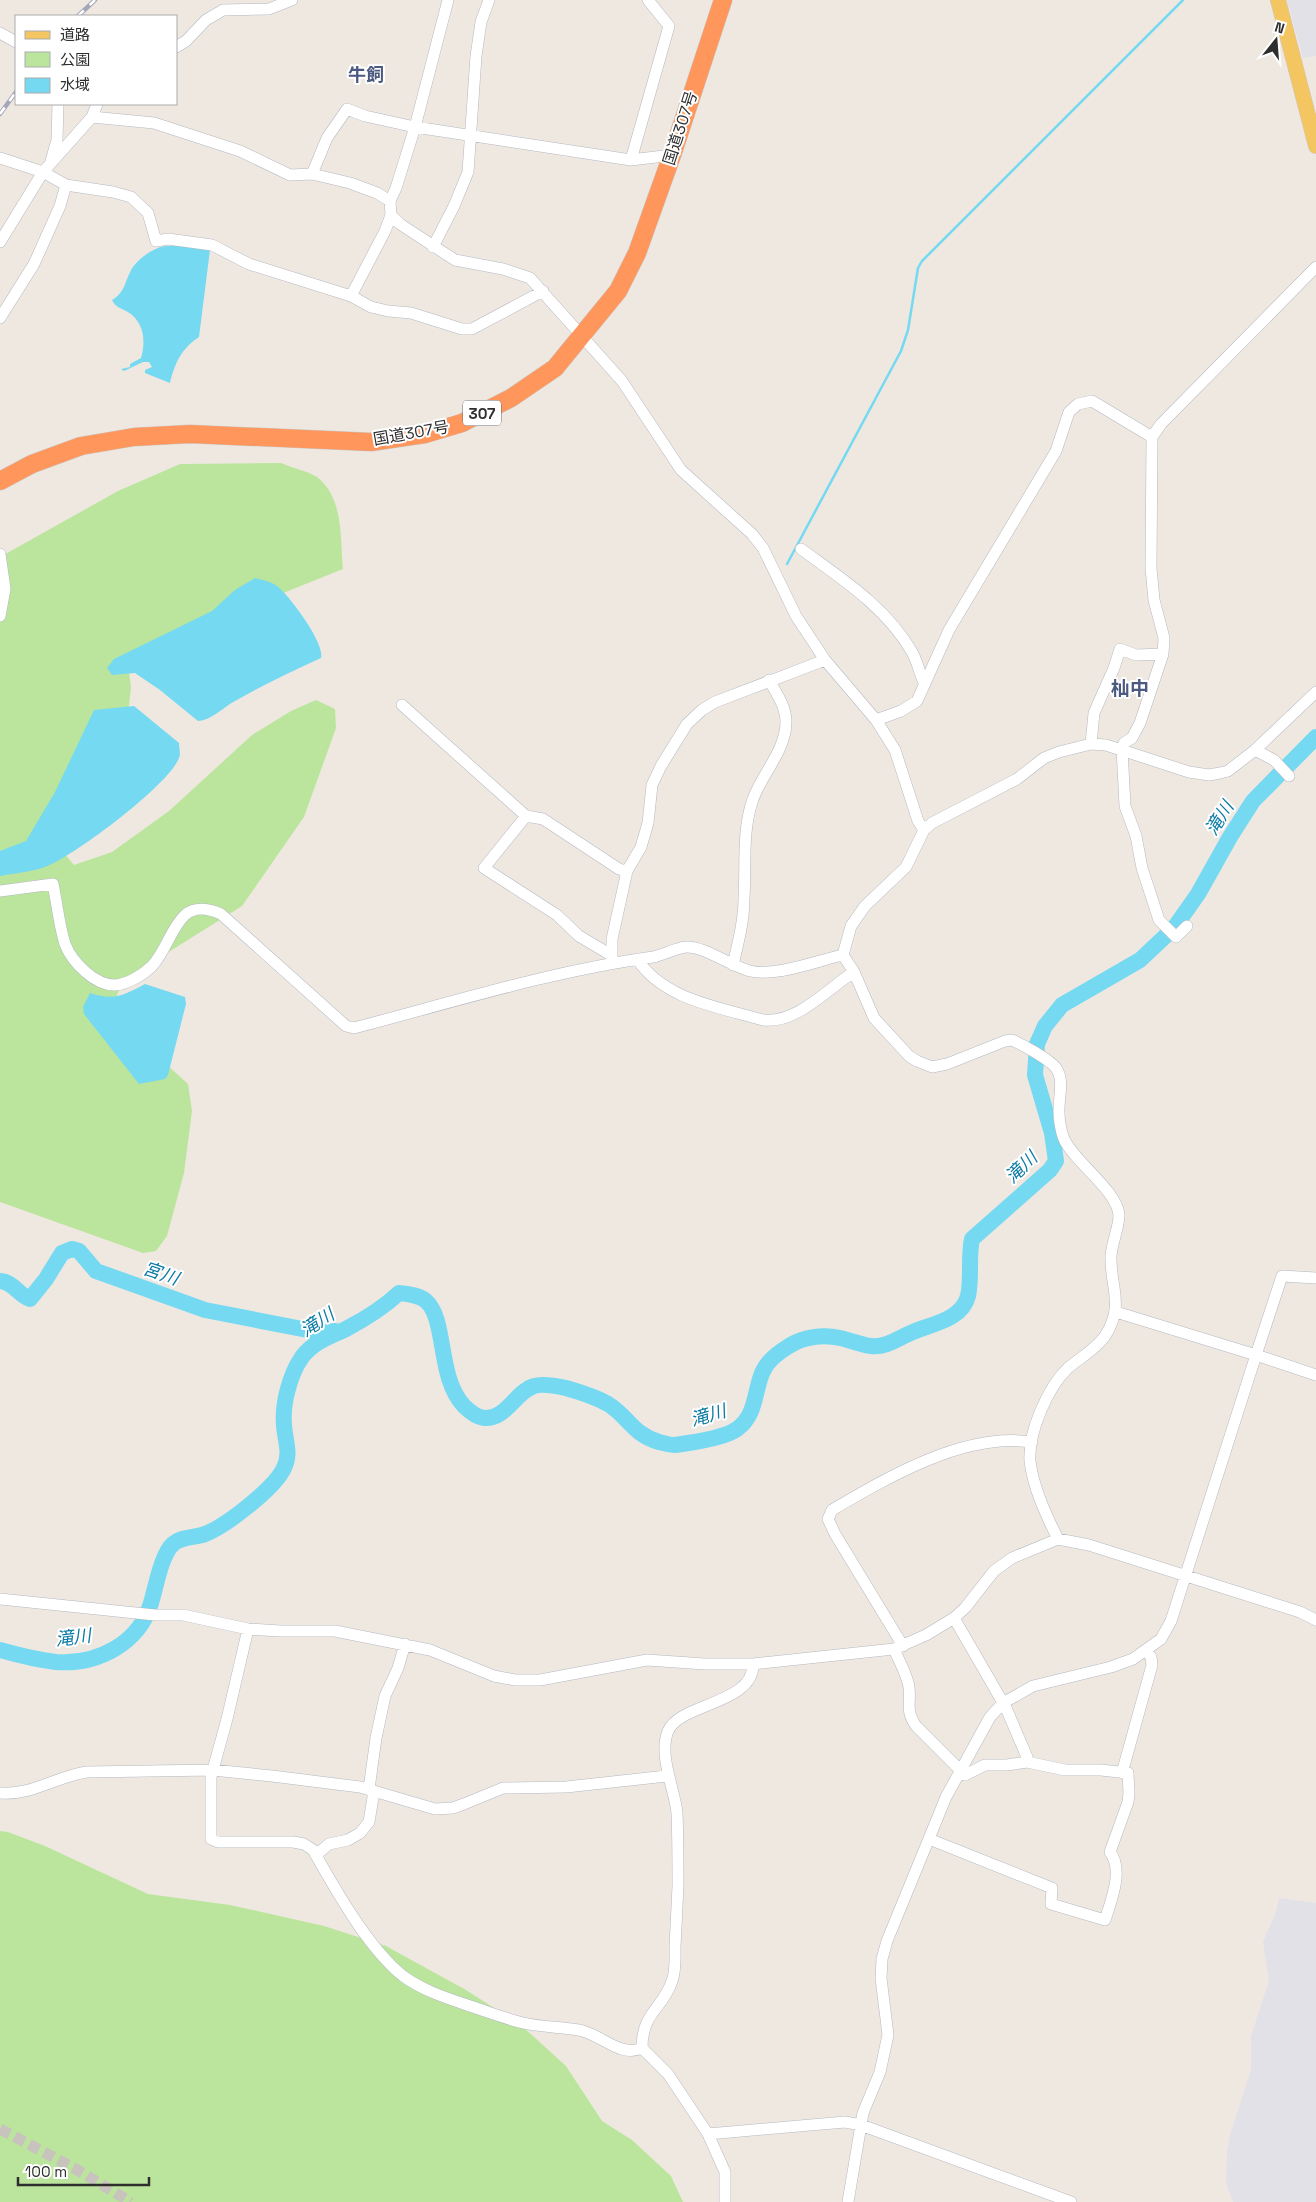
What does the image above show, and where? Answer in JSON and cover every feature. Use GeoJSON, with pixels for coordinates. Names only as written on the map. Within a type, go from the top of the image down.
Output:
{"type":"FeatureCollection","features":[{"type":"Feature","properties":{"kind":"highway","name":"国道307号"},"geometry":{"type":"LineString","coordinates":[[0,481],[32,464],[81,446],[134,437],[190,434],[371,442],[425,434],[462,423],[511,398],[555,368],[618,291],[637,252],[672,155],[723,0]]}},
{"type":"Feature","properties":{"kind":"main road"},"geometry":{"type":"LineString","coordinates":[[1278,0],[1316,146]]}},
{"type":"Feature","properties":{"kind":"street"},"geometry":{"type":"LineString","coordinates":[[178,46],[186,41],[206,20],[223,10],[269,9],[292,0]]}},
{"type":"Feature","properties":{"kind":"street"},"geometry":{"type":"LineString","coordinates":[[351,296],[385,231],[391,215],[390,201],[396,188],[414,127],[448,0]]}},
{"type":"Feature","properties":{"kind":"street"},"geometry":{"type":"LineString","coordinates":[[432,247],[454,206],[468,172],[476,56],[481,22],[489,0]]}},
{"type":"Feature","properties":{"kind":"street"},"geometry":{"type":"LineString","coordinates":[[631,160],[669,26],[648,0]]}},
{"type":"Feature","properties":{"kind":"street"},"geometry":{"type":"LineString","coordinates":[[0,33],[15,41]]}},
{"type":"Feature","properties":{"kind":"street"},"geometry":{"type":"LineString","coordinates":[[47,168],[57,140],[58,105]]}},
{"type":"Feature","properties":{"kind":"street"},"geometry":{"type":"LineString","coordinates":[[0,242],[47,168],[92,116],[97,105]]}},
{"type":"Feature","properties":{"kind":"street"},"geometry":{"type":"LineString","coordinates":[[312,174],[327,138],[347,109],[364,116],[414,127],[631,160],[672,155]]}},
{"type":"Feature","properties":{"kind":"street"},"geometry":{"type":"LineString","coordinates":[[92,116],[154,123],[240,151],[290,175],[312,174],[377,193],[390,201]]}},
{"type":"Feature","properties":{"kind":"street"},"geometry":{"type":"LineString","coordinates":[[0,158],[47,168],[66,185],[131,196],[148,213],[156,241],[168,239],[212,246],[249,264],[351,296],[371,306],[388,311],[411,313],[462,329],[472,329],[543,291]]}},
{"type":"Feature","properties":{"kind":"street"},"geometry":{"type":"LineString","coordinates":[[0,316],[34,264],[60,206],[66,185]]}},
{"type":"Feature","properties":{"kind":"street"},"geometry":{"type":"LineString","coordinates":[[391,215],[400,224],[432,247],[455,260],[503,268],[530,278],[622,381],[681,470],[752,534],[763,548],[796,616],[825,660],[876,720],[895,750],[918,821],[924,830]]}},
{"type":"Feature","properties":{"kind":"street"},"geometry":{"type":"LineString","coordinates":[[1187,926],[1176,937],[1161,924],[1142,868],[1136,836],[1125,806],[1122,749],[1124,743],[1132,738],[1140,723],[1163,654],[1164,638],[1154,600],[1150,568],[1152,437],[1161,424],[1316,267]]}},
{"type":"Feature","properties":{"kind":"street"},"geometry":{"type":"LineString","coordinates":[[876,720],[901,711],[917,701],[949,630],[1056,451],[1069,412],[1078,404],[1092,401],[1152,437]]}},
{"type":"Feature","properties":{"kind":"street"},"geometry":{"type":"LineString","coordinates":[[801,549],[876,605],[913,654],[925,684]]}},
{"type":"Feature","properties":{"kind":"street"},"geometry":{"type":"LineString","coordinates":[[0,554],[5,589],[0,616]]}},
{"type":"Feature","properties":{"kind":"street"},"geometry":{"type":"LineString","coordinates":[[1091,744],[1094,713],[1114,668],[1120,649],[1136,655],[1163,654]]}},
{"type":"Feature","properties":{"kind":"street"},"geometry":{"type":"LineString","coordinates":[[612,959],[612,939],[627,871],[641,847],[648,823],[652,785],[660,766],[687,724],[702,710],[715,702],[825,660]]}},
{"type":"Feature","properties":{"kind":"street"},"geometry":{"type":"LineString","coordinates":[[733,965],[742,919],[744,850],[751,804],[780,747],[786,723],[784,708],[769,680]]}},
{"type":"Feature","properties":{"kind":"street"},"geometry":{"type":"LineString","coordinates":[[1058,1539],[1046,1514],[1030,1461],[1032,1442],[1044,1404],[1054,1386],[1068,1368],[1096,1346],[1105,1335],[1116,1312],[1117,1302],[1112,1270],[1112,1254],[1119,1215],[1115,1201],[1064,1139],[1058,1114],[1061,1082],[1058,1070],[1050,1062],[1012,1040],[947,1064],[932,1067],[909,1056],[874,1018],[854,972],[843,955],[851,926],[865,906],[906,867],[924,830],[1017,779],[1044,758],[1091,744],[1106,744],[1169,766],[1209,775],[1228,770],[1255,750],[1316,692]]}},
{"type":"Feature","properties":{"kind":"street"},"geometry":{"type":"LineString","coordinates":[[402,705],[526,816],[544,819],[620,869],[627,871]]}},
{"type":"Feature","properties":{"kind":"street"},"geometry":{"type":"LineString","coordinates":[[1255,750],[1274,760],[1288,774]]}},
{"type":"Feature","properties":{"kind":"street"},"geometry":{"type":"LineString","coordinates":[[526,816],[484,868],[557,915],[579,936],[612,959]]}},
{"type":"Feature","properties":{"kind":"street"},"geometry":{"type":"LineString","coordinates":[[0,891],[53,884],[65,943],[70,954],[92,977],[114,985],[125,983],[152,966],[186,914],[204,909],[213,910],[221,914],[346,1026],[354,1028],[612,959],[636,959],[658,956],[686,947],[703,951],[733,965],[752,971],[772,972],[843,955]]}},
{"type":"Feature","properties":{"kind":"street"},"geometry":{"type":"LineString","coordinates":[[636,959],[642,968],[663,987],[694,999],[775,1022],[821,998],[854,972]]}},
{"type":"Feature","properties":{"kind":"street"},"geometry":{"type":"LineString","coordinates":[[848,2202],[860,2125],[880,2072],[888,2035],[881,1978],[882,1959],[887,1941],[946,1797],[990,1717],[1003,1703],[1033,1686],[1111,1667],[1133,1659],[1161,1639],[1171,1621],[1186,1576],[1282,1276],[1316,1278]]}},
{"type":"Feature","properties":{"kind":"street"},"geometry":{"type":"LineString","coordinates":[[1116,1312],[1316,1375]]}},
{"type":"Feature","properties":{"kind":"street"},"geometry":{"type":"LineString","coordinates":[[930,1839],[1052,1888],[1051,1904],[1105,1920],[1116,1882],[1113,1856],[1110,1852],[1129,1793],[1128,1773],[1101,1770],[1065,1770],[1027,1762],[1007,1766],[985,1765],[965,1775],[960,1771],[916,1726],[910,1717],[908,1710],[909,1687],[898,1647],[828,1519],[832,1510],[895,1476],[966,1446],[1020,1441],[1032,1442]]}},
{"type":"Feature","properties":{"kind":"street"},"geometry":{"type":"LineString","coordinates":[[0,1598],[150,1614],[183,1615],[248,1628],[334,1631],[437,1652],[494,1676],[514,1680],[540,1680],[647,1660],[705,1664],[753,1664],[898,1647],[926,1635],[954,1618],[994,1571],[1012,1558],[1058,1539],[1088,1545],[1300,1612],[1316,1620]]}},
{"type":"Feature","properties":{"kind":"street"},"geometry":{"type":"LineString","coordinates":[[954,1618],[1003,1703],[1027,1757],[1027,1762]]}},
{"type":"Feature","properties":{"kind":"street"},"geometry":{"type":"LineString","coordinates":[[248,1628],[210,1776],[211,1839],[218,1842],[293,1842],[304,1844],[316,1855],[346,1908],[380,1952],[402,1975],[427,1991],[523,2023],[581,2030],[595,2034],[621,2050],[634,2052],[642,2048]]}},
{"type":"Feature","properties":{"kind":"street"},"geometry":{"type":"LineString","coordinates":[[316,1855],[329,1844],[348,1840],[360,1833],[369,1822],[376,1738],[385,1696],[398,1668],[405,1644]]}},
{"type":"Feature","properties":{"kind":"street"},"geometry":{"type":"LineString","coordinates":[[1122,1773],[1152,1665],[1151,1658],[1146,1651]]}},
{"type":"Feature","properties":{"kind":"street"},"geometry":{"type":"LineString","coordinates":[[725,2202],[724,2172],[708,2134],[668,2074],[642,2048],[642,2033],[647,2020],[665,1996],[673,1980],[678,1886],[677,1811],[668,1776],[666,1742],[671,1726],[675,1721],[743,1688],[753,1669],[753,1664]]}},
{"type":"Feature","properties":{"kind":"street"},"geometry":{"type":"LineString","coordinates":[[0,1793],[28,1791],[67,1776],[87,1772],[213,1770],[371,1790],[435,1809],[453,1808],[503,1788],[566,1787],[668,1776]]}},
{"type":"Feature","properties":{"kind":"street"},"geometry":{"type":"LineString","coordinates":[[708,2134],[845,2122],[860,2125],[1071,2202]]}},
{"type":"Feature","properties":{"kind":"shaded area"},"geometry":{"type":"Polygon","coordinates":[[[1287,0],[1316,0],[1316,56],[1303,58],[1287,0]]]}},
{"type":"Feature","properties":{"kind":"shaded area"},"geometry":{"type":"Polygon","coordinates":[[[1279,1898],[1316,1903],[1316,2202],[1233,2202],[1226,2184],[1227,2153],[1230,2135],[1251,2070],[1251,2036],[1269,1981],[1263,1942],[1276,1912],[1279,1898]]]}},
{"type":"Feature","properties":{"kind":"green space"},"geometry":{"type":"Polygon","coordinates":[[[281,463],[317,477],[332,496],[341,532],[343,569],[132,654],[128,665],[131,687],[128,715],[63,852],[74,865],[112,852],[169,811],[252,735],[291,711],[316,700],[335,709],[336,728],[304,817],[242,906],[124,980],[115,999],[152,1051],[188,1084],[192,1111],[184,1173],[167,1236],[156,1251],[143,1253],[0,1202],[0,557],[118,491],[180,464],[281,463]]]}},
{"type":"Feature","properties":{"kind":"green space"},"geometry":{"type":"Polygon","coordinates":[[[0,1831],[8,1832],[45,1846],[148,1894],[230,1905],[324,1926],[386,1946],[466,1990],[522,2026],[566,2066],[602,2121],[632,2140],[671,2176],[683,2202],[0,2202],[0,1831]]]}},
{"type":"Feature","properties":{"kind":"water"},"geometry":{"type":"Polygon","coordinates":[[[166,246],[187,246],[210,250],[199,337],[183,352],[174,369],[170,383],[145,373],[145,370],[152,367],[149,362],[143,362],[124,371],[121,369],[130,367],[130,364],[141,358],[143,339],[137,321],[112,300],[120,293],[130,272],[139,260],[148,253],[166,246]]]}},
{"type":"Feature","properties":{"kind":"water"},"geometry":{"type":"Polygon","coordinates":[[[255,578],[274,584],[283,591],[312,631],[321,651],[321,658],[256,689],[208,718],[198,721],[160,690],[135,673],[112,675],[107,668],[114,659],[212,611],[235,590],[255,578]]]}},
{"type":"Feature","properties":{"kind":"water"},"geometry":{"type":"Polygon","coordinates":[[[134,706],[179,743],[180,756],[172,770],[140,802],[76,850],[45,867],[0,876],[0,851],[26,841],[55,792],[94,710],[134,706]]]}},
{"type":"Feature","properties":{"kind":"water"},"geometry":{"type":"Polygon","coordinates":[[[145,984],[185,997],[186,1004],[168,1075],[165,1079],[139,1084],[84,1014],[83,1007],[90,993],[106,997],[119,996],[145,984]]]}},
{"type":"Feature","properties":{"kind":"waterway"},"geometry":{"type":"LineString","coordinates":[[787,564],[901,351],[908,330],[918,268],[922,261],[1183,0]]}},
{"type":"Feature","properties":{"kind":"waterway","name":"滝川"},"geometry":{"type":"LineString","coordinates":[[0,1650],[42,1660],[71,1662],[101,1655],[114,1649],[126,1640],[137,1630],[145,1617],[151,1603],[162,1563],[173,1544],[180,1540],[205,1534],[225,1523],[270,1487],[283,1470],[288,1453],[284,1408],[291,1380],[302,1357],[317,1343],[367,1317],[399,1293],[420,1297],[433,1310],[455,1394],[464,1406],[475,1415],[484,1418],[499,1415],[528,1389],[538,1385],[554,1386],[577,1391],[603,1401],[615,1409],[643,1435],[650,1439],[673,1445],[716,1437],[737,1429],[752,1410],[760,1378],[765,1367],[785,1348],[795,1343],[807,1338],[827,1336],[877,1346],[893,1342],[953,1316],[965,1304],[968,1296],[972,1239],[1050,1170],[1056,1161],[1052,1133],[1035,1075],[1037,1044],[1045,1026],[1062,1005],[1140,960],[1174,928],[1198,894],[1253,801],[1316,737]]}},
{"type":"Feature","properties":{"kind":"waterway","name":"宮川"},"geometry":{"type":"LineString","coordinates":[[0,1281],[9,1284],[30,1299],[46,1279],[62,1253],[72,1249],[79,1251],[96,1271],[205,1310],[323,1333],[335,1331]]}},
{"type":"Feature","properties":{"kind":"tunnel"},"geometry":{"type":"LineString","coordinates":[[0,2129],[74,2168],[131,2202]]}},
{"type":"Feature","properties":{"kind":"railway"},"geometry":{"type":"LineString","coordinates":[[79,15],[95,0]]}},
{"type":"Feature","properties":{"kind":"railway"},"geometry":{"type":"LineString","coordinates":[[0,114],[15,93]]}},
{"type":"Feature","properties":{"kind":"district","name":"牛飼"},"geometry":{"type":"Point","coordinates":[366,74]}},
{"type":"Feature","properties":{"kind":"district","name":"杣中"},"geometry":{"type":"Point","coordinates":[1130,688]}}]}
